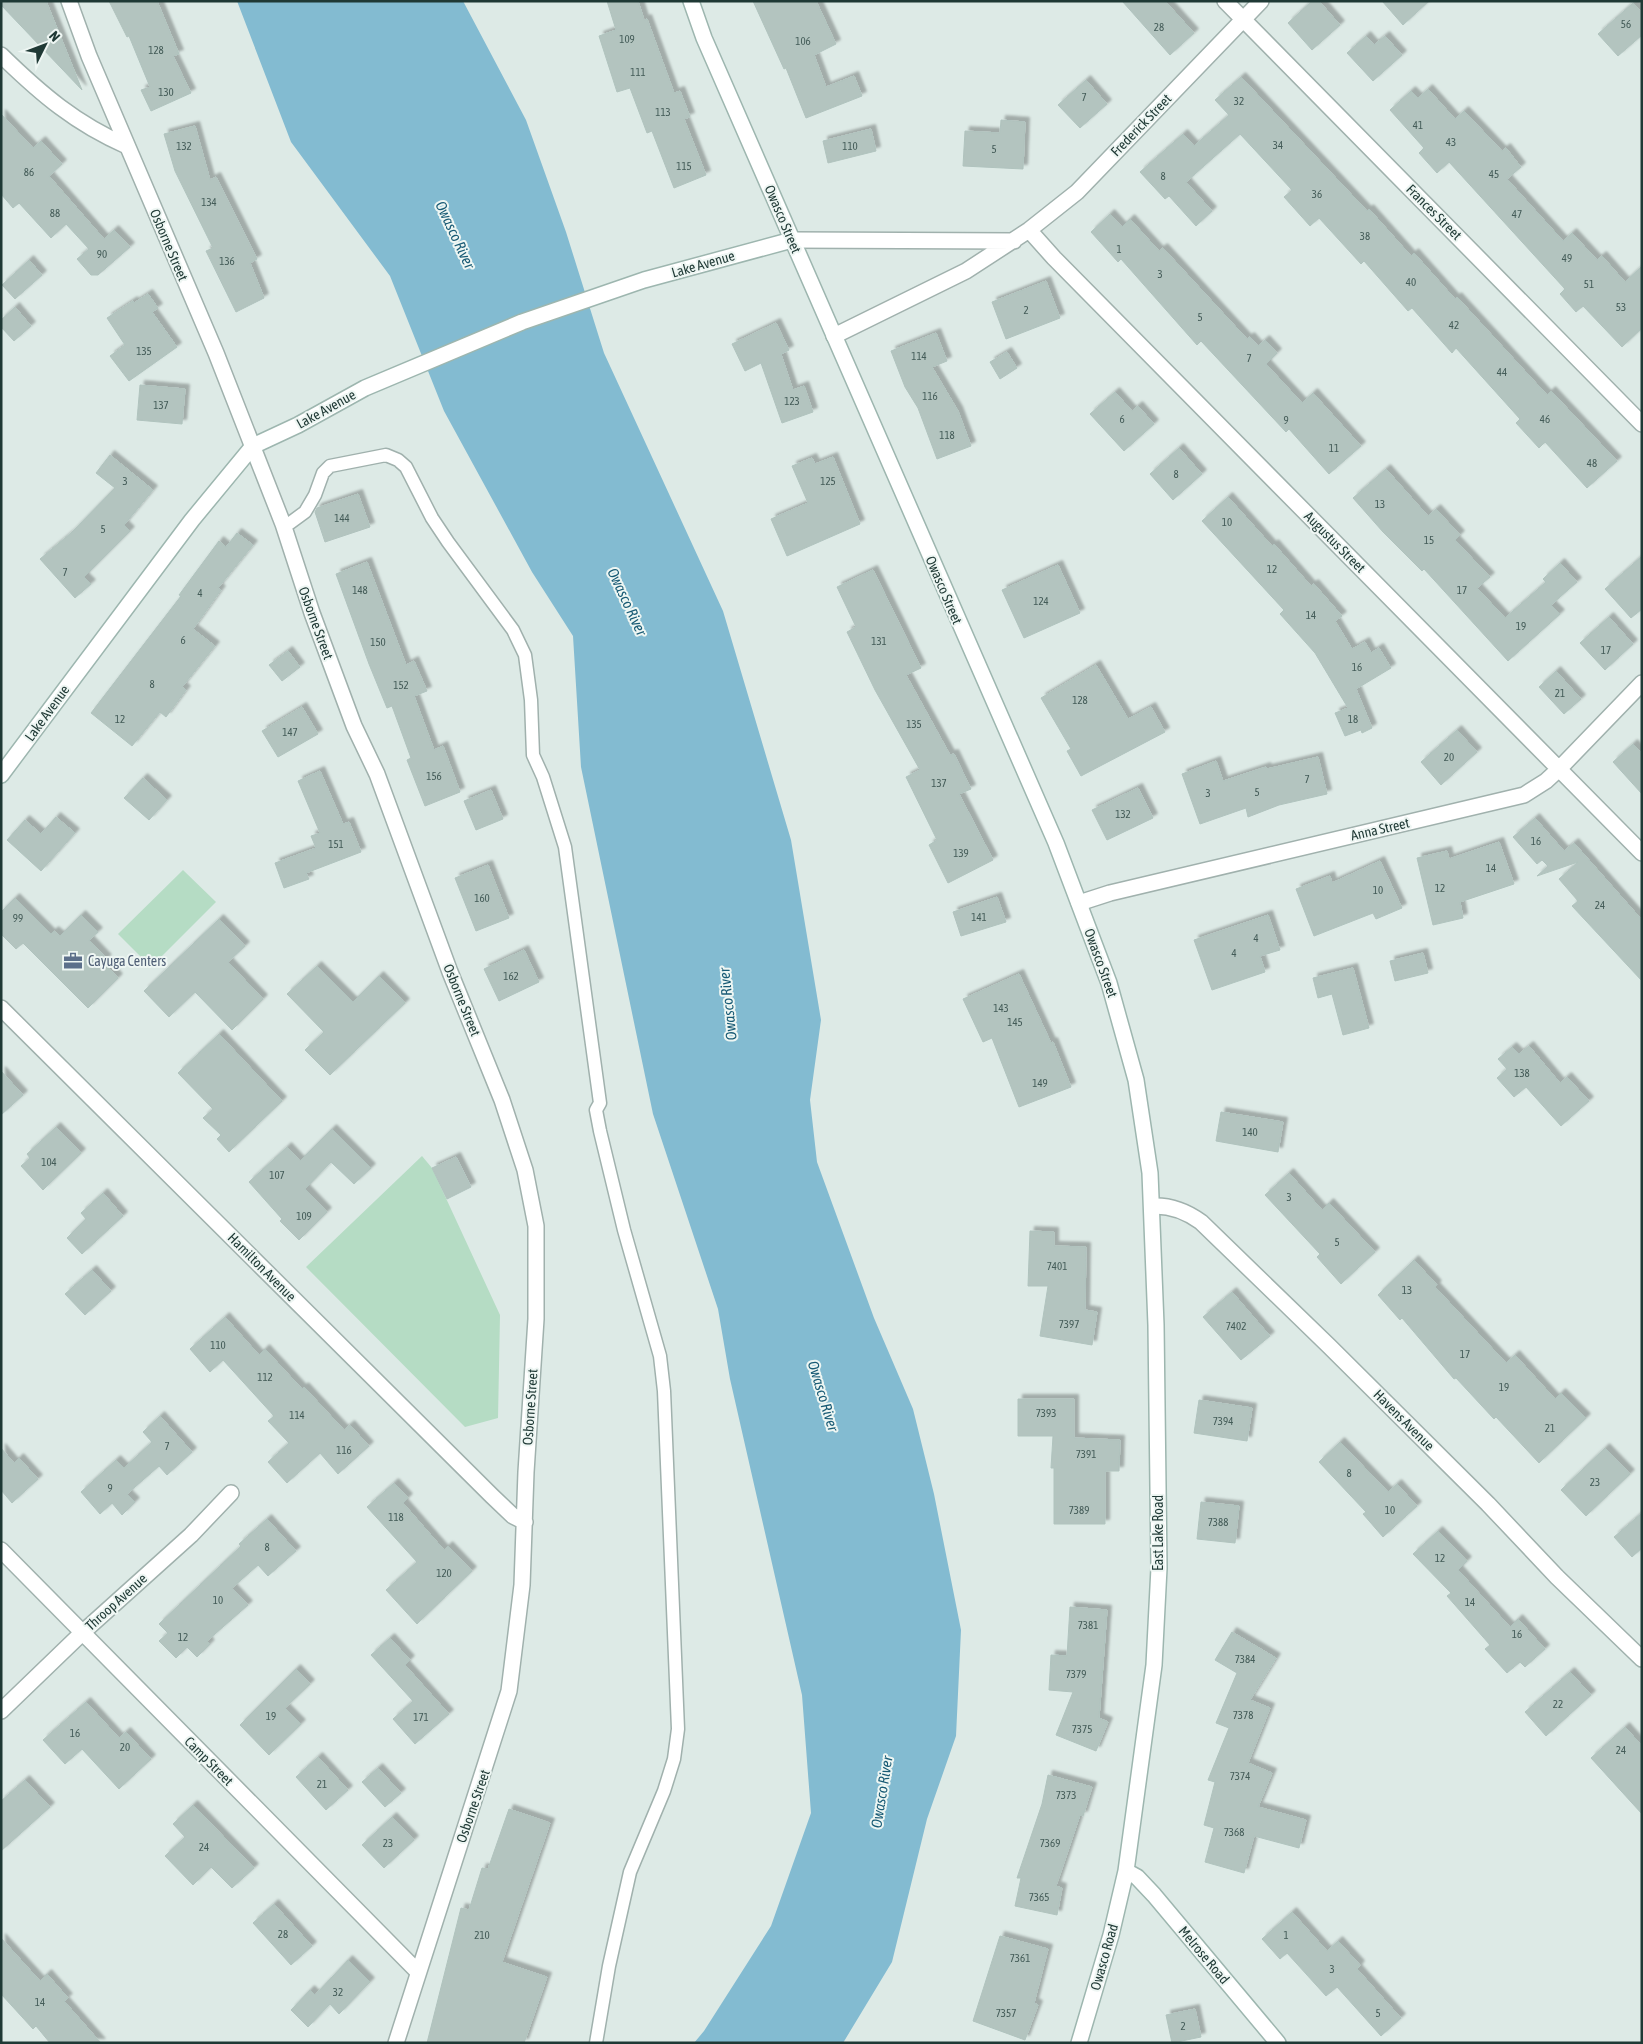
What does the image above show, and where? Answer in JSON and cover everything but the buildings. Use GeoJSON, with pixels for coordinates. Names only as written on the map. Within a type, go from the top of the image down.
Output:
{"type":"FeatureCollection","features":[{"type":"Feature","properties":{"kind":"street","name":"Osborne Street"},"geometry":{"type":"LineString","coordinates":[[69,1],[127,146],[216,353],[283,524],[312,614],[354,726],[377,774],[450,972],[502,1100],[525,1170],[536,1226],[538,1248],[522,1585],[509,1691],[396,2043]]}},
{"type":"Feature","properties":{"kind":"street","name":"Owasco Street"},"geometry":{"type":"LineString","coordinates":[[691,1],[704,38],[1056,843],[1109,983],[1126,1042],[1144,1128],[1152,1199]]}},
{"type":"Feature","properties":{"kind":"street","name":"Frances Street"},"geometry":{"type":"LineString","coordinates":[[1225,1],[1642,424]]}},
{"type":"Feature","properties":{"kind":"street","name":"Frederick Street"},"geometry":{"type":"LineString","coordinates":[[834,336],[928,291],[1014,241],[1029,230],[1077,192],[1262,1]]}},
{"type":"Feature","properties":{"kind":"street"},"geometry":{"type":"LineString","coordinates":[[1,55],[37,90],[66,114],[127,146]]}},
{"type":"Feature","properties":{"kind":"street","name":"Augustus Street"},"geometry":{"type":"LineString","coordinates":[[1029,230],[1054,258],[1642,853]]}},
{"type":"Feature","properties":{"kind":"street"},"geometry":{"type":"LineString","coordinates":[[792,240],[1014,241]]}},
{"type":"Feature","properties":{"kind":"street","name":"Lake Avenue"},"geometry":{"type":"LineString","coordinates":[[1,775],[192,520],[253,446],[298,425],[365,388],[522,322],[644,280],[792,240]]}},
{"type":"Feature","properties":{"kind":"street","name":"Anna Street"},"geometry":{"type":"LineString","coordinates":[[1079,903],[1110,893],[1524,795],[1546,781],[1559,769],[1642,683]]}},
{"type":"Feature","properties":{"kind":"street","name":"Hamilton Avenue"},"geometry":{"type":"LineString","coordinates":[[1,1008],[492,1496],[513,1516],[525,1522]]}},
{"type":"Feature","properties":{"kind":"street","name":"Havens Avenue"},"geometry":{"type":"LineString","coordinates":[[1152,1199],[1163,1205],[1182,1210],[1201,1222],[1343,1360],[1488,1504],[1557,1577],[1642,1659]]}},
{"type":"Feature","properties":{"kind":"street","name":"East Lake Road"},"geometry":{"type":"LineString","coordinates":[[1126,1871],[1154,1665],[1159,1568],[1156,1325],[1152,1199]]}},
{"type":"Feature","properties":{"kind":"street","name":"Throop Avenue"},"geometry":{"type":"LineString","coordinates":[[1,1712],[82,1633],[191,1535],[231,1493]]}},
{"type":"Feature","properties":{"kind":"street","name":"Camp Street"},"geometry":{"type":"LineString","coordinates":[[1,1550],[418,1972]]}},
{"type":"Feature","properties":{"kind":"street","name":"Owasco Road"},"geometry":{"type":"LineString","coordinates":[[1079,2043],[1111,1935],[1126,1871]]}},
{"type":"Feature","properties":{"kind":"street","name":"Melrose Road"},"geometry":{"type":"LineString","coordinates":[[1126,1871],[1136,1877],[1154,1895],[1278,2043]]}},
{"type":"Feature","properties":{"kind":"lane"},"geometry":{"type":"LineString","coordinates":[[283,524],[290,523],[305,512],[315,495],[323,473],[330,466],[386,455],[398,460],[406,467],[432,518],[448,542],[513,630],[525,655],[531,700],[533,755],[543,777],[566,856],[600,1103],[596,1110],[624,1230],[660,1356],[664,1391],[678,1729],[674,1759],[664,1791],[630,1872],[609,1966],[596,2043]]}},
{"type":"Feature","properties":{"kind":"green space"},"geometry":{"type":"Polygon","coordinates":[[[183,870],[216,902],[151,967],[118,934],[183,870]]]}},
{"type":"Feature","properties":{"kind":"green space"},"geometry":{"type":"Polygon","coordinates":[[[422,1156],[432,1168],[500,1315],[498,1418],[465,1427],[306,1267],[422,1156]]]}},
{"type":"Feature","properties":{"kind":"water","name":"Owasco River"},"geometry":{"type":"Polygon","coordinates":[[[237,1],[463,1],[526,120],[566,232],[604,353],[723,611],[791,840],[821,1020],[810,1100],[817,1162],[874,1318],[913,1409],[934,1494],[961,1630],[956,1736],[927,1819],[892,1962],[843,2043],[694,2043],[704,2031],[771,1926],[811,1813],[802,1695],[730,1379],[718,1309],[653,1114],[581,767],[573,636],[532,572],[444,411],[390,276],[291,142],[237,1]]]}},
{"type":"Feature","properties":{"kind":"place","name":"Cayuga Centers"},"geometry":{"type":"Point","coordinates":[73,961]}}]}
